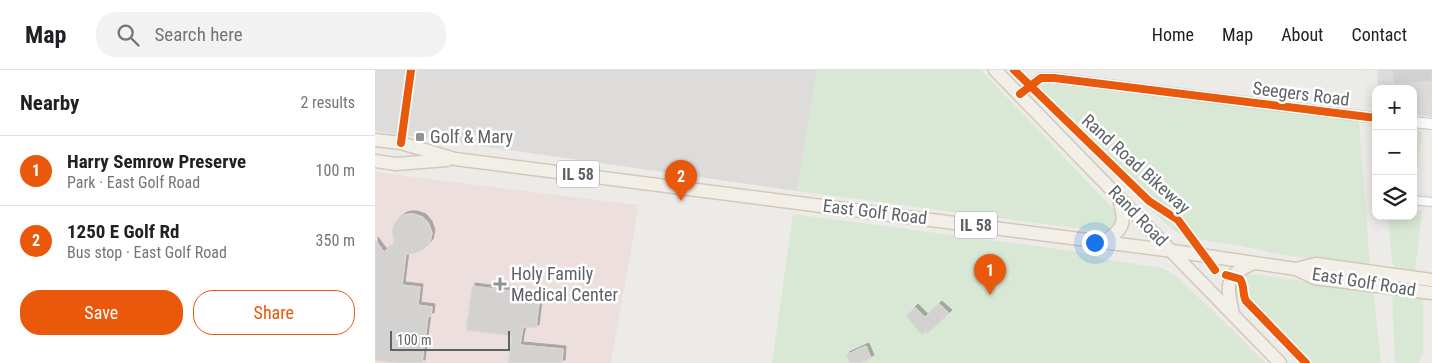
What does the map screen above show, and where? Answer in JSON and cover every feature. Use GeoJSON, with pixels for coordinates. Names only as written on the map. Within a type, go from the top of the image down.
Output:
{"type":"FeatureCollection","features":[{"type":"Feature","properties":{"kind":"main road","name":"Rand Road"},"geometry":{"type":"LineString","coordinates":[[995,70],[1280,363]]}},
{"type":"Feature","properties":{"kind":"main road","name":"East Golf Road"},"geometry":{"type":"LineString","coordinates":[[375,140],[401,143],[455,159],[1173,251],[1296,269],[1315,278],[1432,293]]}},
{"type":"Feature","properties":{"kind":"main road","name":"East Golf Road"},"geometry":{"type":"LineString","coordinates":[[375,161],[396,164],[455,159]]}},
{"type":"Feature","properties":{"kind":"main road"},"geometry":{"type":"LineString","coordinates":[[1103,242],[1119,232],[1122,226],[1122,209],[1117,194]]}},
{"type":"Feature","properties":{"kind":"main road"},"geometry":{"type":"LineString","coordinates":[[1233,314],[1229,280],[1241,268],[1254,263]]}},
{"type":"Feature","properties":{"kind":"main road","name":"East Golf Road"},"geometry":{"type":"LineString","coordinates":[[1296,269],[1316,264],[1432,280]]}},
{"type":"Feature","properties":{"kind":"street"},"geometry":{"type":"LineString","coordinates":[[401,143],[411,70]]}},
{"type":"Feature","properties":{"kind":"street","name":"Seegers Road"},"geometry":{"type":"LineString","coordinates":[[1020,94],[1041,78],[1054,78],[1372,118]]}},
{"type":"Feature","properties":{"kind":"street"},"geometry":{"type":"LineString","coordinates":[[1417,122],[1432,124]]}},
{"type":"Feature","properties":{"kind":"street"},"geometry":{"type":"LineString","coordinates":[[1417,200],[1432,202]]}},
{"type":"Feature","properties":{"kind":"shaded area"},"geometry":{"type":"Polygon","coordinates":[[[375,70],[817,70],[797,191],[375,131],[375,70]]]}},
{"type":"Feature","properties":{"kind":"shaded area"},"geometry":{"type":"Polygon","coordinates":[[[1377,70],[1432,70],[1432,117],[1417,115],[1417,85],[1378,85],[1377,70]]]}},
{"type":"Feature","properties":{"kind":"shaded area","name":"Holy Family Medical Center"},"geometry":{"type":"Polygon","coordinates":[[[375,172],[639,205],[611,363],[375,363],[375,172]]]}},
{"type":"Feature","properties":{"kind":"green space"},"geometry":{"type":"Polygon","coordinates":[[[817,70],[981,70],[1115,211],[1118,220],[1109,229],[1097,231],[797,191],[817,70]]]}},
{"type":"Feature","properties":{"kind":"green space"},"geometry":{"type":"Polygon","coordinates":[[[1048,84],[1359,122],[1370,266],[1282,255],[1190,238],[1180,234],[1141,200],[1040,101],[1039,91],[1043,85],[1048,84]]]}},
{"type":"Feature","properties":{"kind":"green space"},"geometry":{"type":"Polygon","coordinates":[[[1417,131],[1422,132],[1417,171],[1417,131]]]}},
{"type":"Feature","properties":{"kind":"green space"},"geometry":{"type":"Polygon","coordinates":[[[1417,210],[1422,211],[1415,271],[1396,268],[1392,263],[1388,220],[1417,220],[1417,210]]]}},
{"type":"Feature","properties":{"kind":"green space"},"geometry":{"type":"Polygon","coordinates":[[[793,214],[1080,252],[1103,259],[1163,268],[1179,278],[1266,363],[772,363],[793,214]]]}},
{"type":"Feature","properties":{"kind":"green space"},"geometry":{"type":"Polygon","coordinates":[[[1243,274],[1373,290],[1381,363],[1301,363],[1235,293],[1233,284],[1243,274]]]}},
{"type":"Feature","properties":{"kind":"green space"},"geometry":{"type":"Polygon","coordinates":[[[1392,292],[1423,297],[1423,352],[1419,363],[1395,363],[1392,292]]]}},
{"type":"Feature","properties":{"kind":"building"},"geometry":{"type":"Polygon","coordinates":[[[1392,70],[1432,70],[1432,81],[1394,84],[1392,70]]]}},
{"type":"Feature","properties":{"kind":"building"},"geometry":{"type":"Polygon","coordinates":[[[409,214],[423,217],[429,224],[432,233],[430,242],[424,249],[416,253],[406,254],[402,285],[420,287],[418,305],[432,307],[431,316],[428,316],[422,363],[397,363],[375,360],[375,240],[384,252],[394,244],[392,230],[396,221],[409,214]]]}},
{"type":"Feature","properties":{"kind":"building"},"geometry":{"type":"Polygon","coordinates":[[[472,286],[540,295],[536,328],[523,327],[520,345],[563,349],[562,363],[508,363],[512,336],[466,330],[472,286]]]}},
{"type":"Feature","properties":{"kind":"building"},"geometry":{"type":"Polygon","coordinates":[[[939,304],[949,313],[927,334],[925,332],[922,335],[906,316],[915,307],[925,317],[939,304]]]}},
{"type":"Feature","properties":{"kind":"building"},"geometry":{"type":"Polygon","coordinates":[[[866,346],[871,358],[861,363],[850,363],[846,355],[866,346]]]}},
{"type":"Feature","properties":{"kind":"railway"},"geometry":{"type":"LineString","coordinates":[[1366,70],[1374,175]]}},
{"type":"Feature","properties":{"kind":"railway"},"geometry":{"type":"LineString","coordinates":[[1377,220],[1389,363]]}},
{"type":"Feature","properties":{"kind":"cycle path"},"geometry":{"type":"LineString","coordinates":[[401,143],[411,70]]}},
{"type":"Feature","properties":{"kind":"cycle path","name":"Rand Road Bikeway"},"geometry":{"type":"LineString","coordinates":[[1014,70],[1149,201],[1178,220],[1215,270]]}},
{"type":"Feature","properties":{"kind":"cycle path"},"geometry":{"type":"LineString","coordinates":[[1020,94],[1041,78],[1054,78],[1372,118]]}},
{"type":"Feature","properties":{"kind":"cycle path"},"geometry":{"type":"LineString","coordinates":[[1226,275],[1240,279],[1246,301],[1306,363]]}},
{"type":"Feature","properties":{"kind":"place","name":"Golf & Mary"},"geometry":{"type":"Point","coordinates":[420,137]}},
{"type":"Feature","properties":{"kind":"place","name":"1250 E Golf Rd"},"geometry":{"type":"Point","coordinates":[681,201]}},
{"type":"Feature","properties":{"kind":"place","name":"Holy Family Medical Center"},"geometry":{"type":"Point","coordinates":[500,284]}},
{"type":"Feature","properties":{"kind":"place","name":"Harry Semrow Preserve"},"geometry":{"type":"Point","coordinates":[990,295]}}]}
